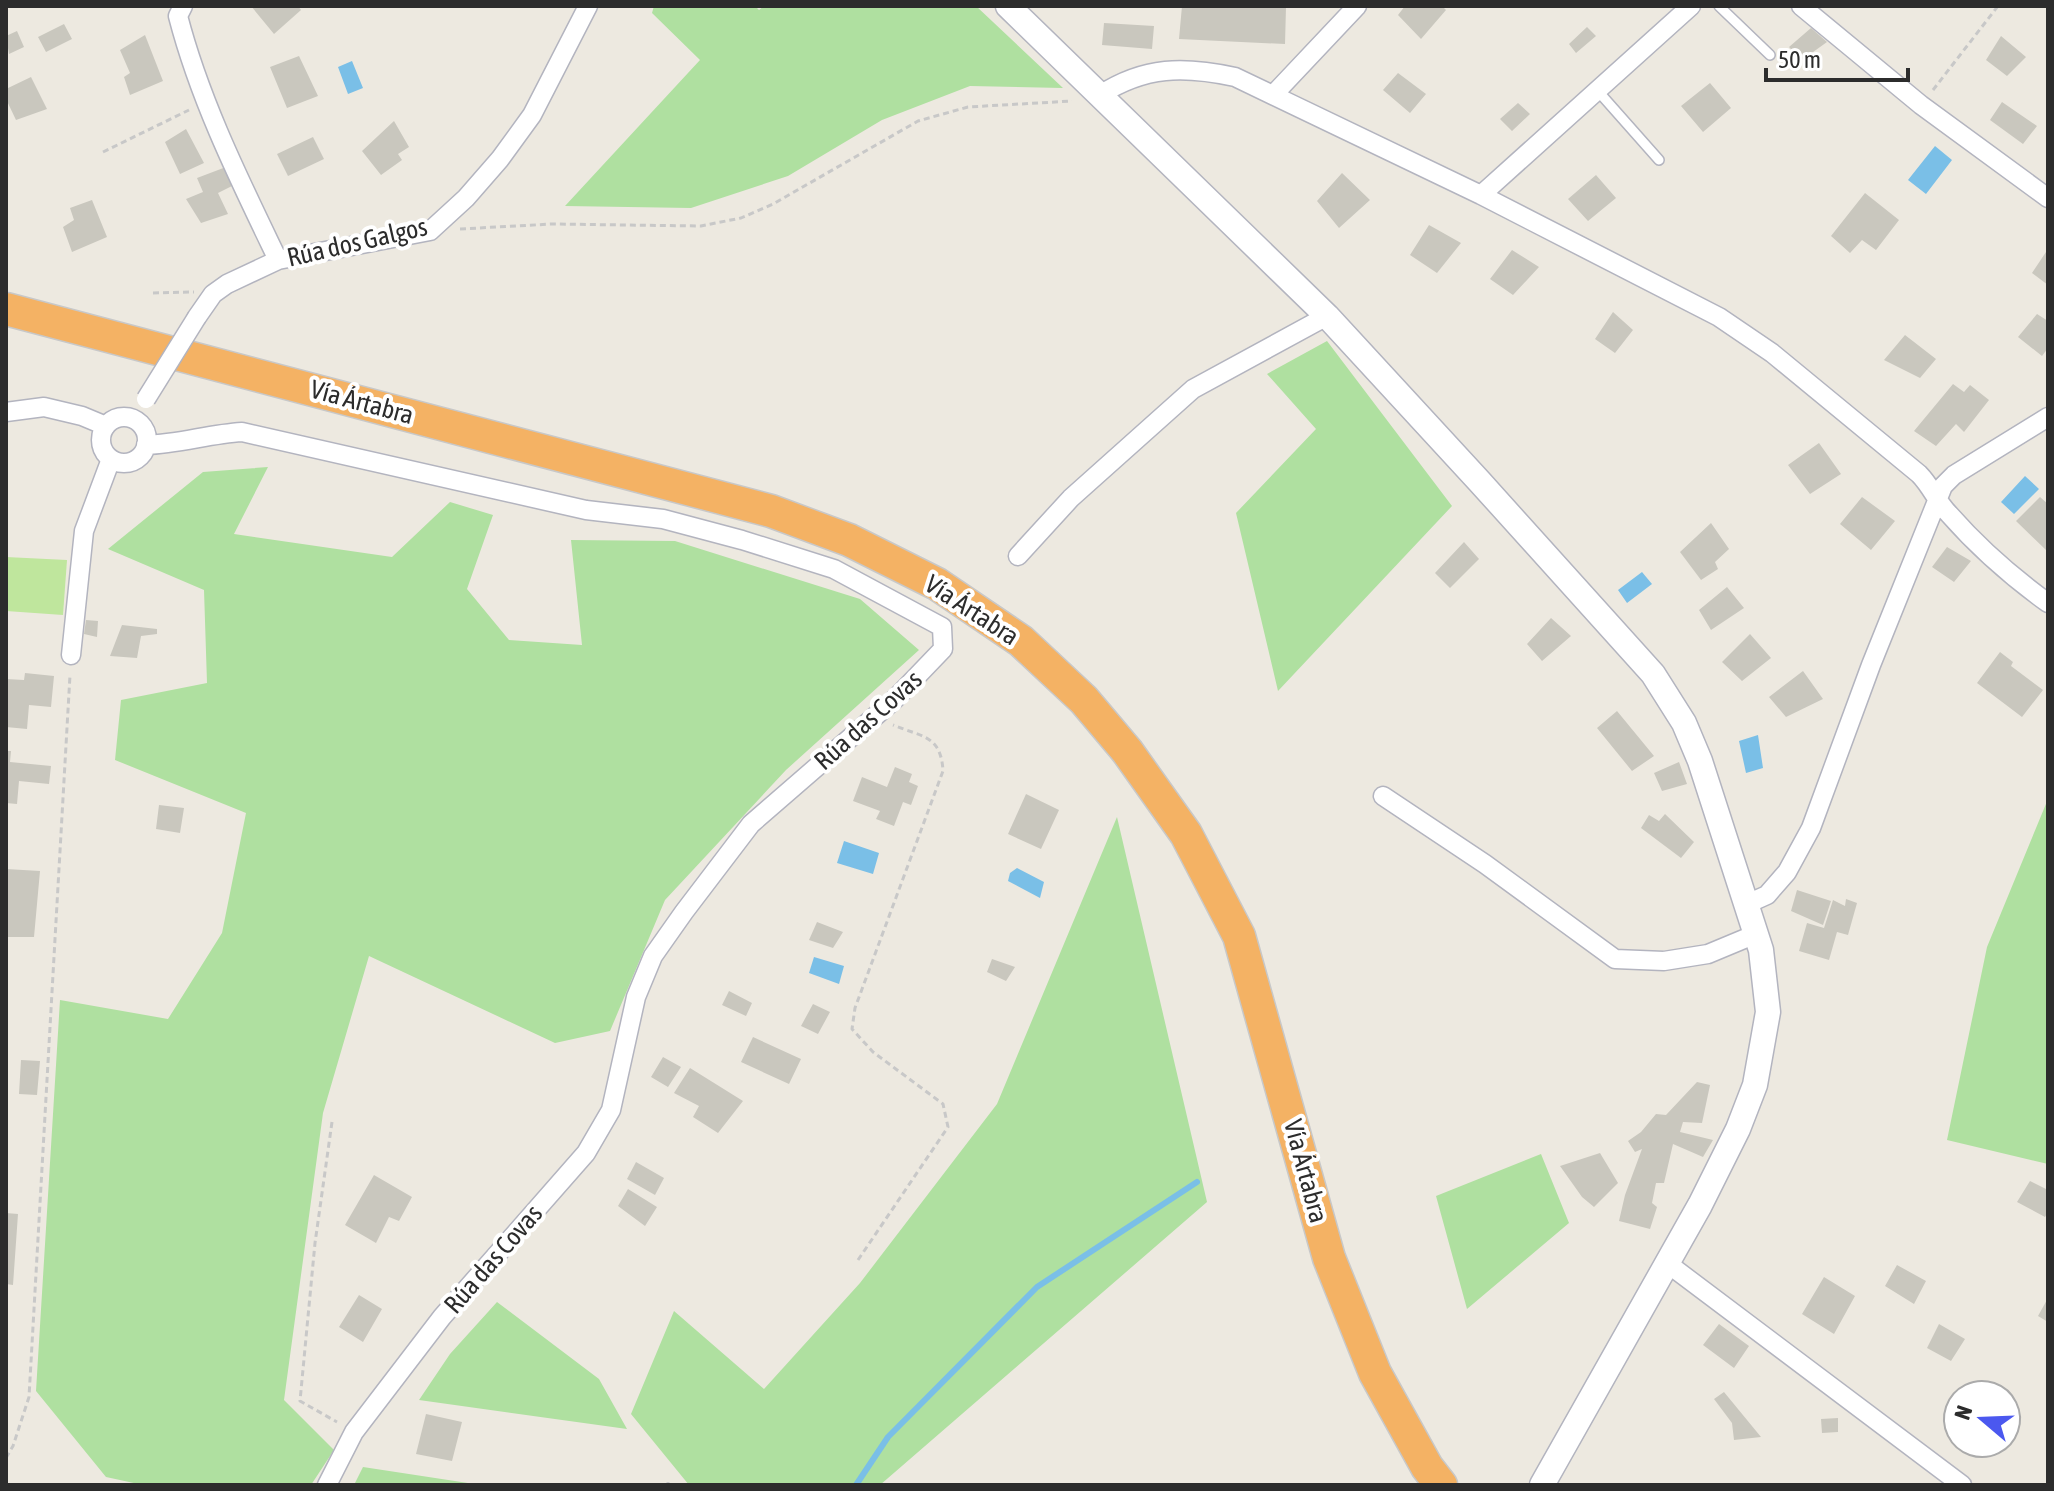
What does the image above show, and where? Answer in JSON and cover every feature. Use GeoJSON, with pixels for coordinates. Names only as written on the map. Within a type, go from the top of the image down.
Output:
{"type":"FeatureCollection","features":[{"type":"Feature","properties":{"kind":"highway","name":"Vía Ártabra"},"geometry":{"type":"LineString","coordinates":[[6,309],[771,511],[849,540],[937,584],[1021,641],[1084,700],[1127,751],[1186,834],[1239,936],[1329,1258],[1375,1373],[1427,1467],[1441,1485]]}},
{"type":"Feature","properties":{"kind":"street"},"geometry":{"type":"LineString","coordinates":[[183,6],[178,16],[208,101],[233,165],[278,260]]}},
{"type":"Feature","properties":{"kind":"street","name":"Rúa dos Galgos"},"geometry":{"type":"LineString","coordinates":[[133,419],[213,294],[227,284],[278,260],[430,231],[466,198],[532,115],[588,6]]}},
{"type":"Feature","properties":{"kind":"street"},"geometry":{"type":"LineString","coordinates":[[1008,6],[1327,316],[1653,674],[1684,723],[1700,761],[1761,950],[1768,1012],[1755,1085],[1725,1154],[1667,1263],[1542,1485]]}},
{"type":"Feature","properties":{"kind":"street"},"geometry":{"type":"LineString","coordinates":[[1274,94],[1357,6]]}},
{"type":"Feature","properties":{"kind":"street"},"geometry":{"type":"LineString","coordinates":[[1481,195],[1691,6]]}},
{"type":"Feature","properties":{"kind":"street"},"geometry":{"type":"LineString","coordinates":[[1801,6],[1921,105],[2048,198]]}},
{"type":"Feature","properties":{"kind":"street"},"geometry":{"type":"LineString","coordinates":[[1100,95],[1125,79],[1168,70],[1204,70],[1225,75],[1274,94],[1481,195],[1719,317],[1772,353],[1919,474],[1938,496],[1948,514],[1992,557],[2048,603]]}},
{"type":"Feature","properties":{"kind":"street"},"geometry":{"type":"LineString","coordinates":[[1018,556],[1071,498],[1193,389],[1327,316]]}},
{"type":"Feature","properties":{"kind":"street"},"geometry":{"type":"LineString","coordinates":[[6,412],[44,407],[82,416],[106,426]]}},
{"type":"Feature","properties":{"kind":"street"},"geometry":{"type":"LineString","coordinates":[[1747,904],[1767,895],[1787,872],[1811,828],[1871,665],[1943,486],[1954,475],[2048,417]]}},
{"type":"Feature","properties":{"kind":"street"},"geometry":{"type":"LineString","coordinates":[[117,418],[133,419],[143,427],[146,445],[143,452],[133,461],[125,463],[111,459],[101,444],[106,426],[117,418]]}},
{"type":"Feature","properties":{"kind":"street","name":"Rúa das Covas"},"geometry":{"type":"LineString","coordinates":[[146,445],[171,444],[207,434],[242,432],[573,507],[663,519],[834,569],[942,627],[943,649],[874,717],[751,824],[684,912],[653,956],[642,983],[624,1045],[611,1110],[586,1153],[442,1317],[354,1432],[327,1485]]}},
{"type":"Feature","properties":{"kind":"street"},"geometry":{"type":"LineString","coordinates":[[71,655],[84,531],[111,459]]}},
{"type":"Feature","properties":{"kind":"street"},"geometry":{"type":"LineString","coordinates":[[1383,796],[1485,864],[1615,959],[1664,961],[1708,954],[1756,934]]}},
{"type":"Feature","properties":{"kind":"street"},"geometry":{"type":"LineString","coordinates":[[1667,1263],[1962,1485]]}},
{"type":"Feature","properties":{"kind":"lane"},"geometry":{"type":"LineString","coordinates":[[1719,6],[1770,55]]}},
{"type":"Feature","properties":{"kind":"lane"},"geometry":{"type":"LineString","coordinates":[[1597,90],[1659,160]]}},
{"type":"Feature","properties":{"kind":"path"},"geometry":{"type":"LineString","coordinates":[[1921,105],[1998,6]]}},
{"type":"Feature","properties":{"kind":"path"},"geometry":{"type":"LineString","coordinates":[[430,231],[552,224],[701,226],[741,218],[773,204],[918,121],[968,107],[1070,101],[1100,95]]}},
{"type":"Feature","properties":{"kind":"path"},"geometry":{"type":"LineString","coordinates":[[103,152],[208,101]]}},
{"type":"Feature","properties":{"kind":"path"},"geometry":{"type":"LineString","coordinates":[[153,293],[185,291],[213,294]]}},
{"type":"Feature","properties":{"kind":"path"},"geometry":{"type":"LineString","coordinates":[[6,1458],[29,1397],[71,655]]}},
{"type":"Feature","properties":{"kind":"path"},"geometry":{"type":"LineString","coordinates":[[858,1260],[948,1127],[943,1104],[873,1052],[852,1029],[855,1008],[943,771],[942,752],[932,741],[874,717]]}},
{"type":"Feature","properties":{"kind":"path"},"geometry":{"type":"LineString","coordinates":[[332,1122],[315,1243],[300,1401],[354,1432]]}},
{"type":"Feature","properties":{"kind":"green space"},"geometry":{"type":"Polygon","coordinates":[[[654,6],[755,6],[759,10],[764,6],[976,6],[1063,88],[970,86],[882,120],[788,176],[691,208],[565,206],[700,60],[652,13],[654,6]]]}},
{"type":"Feature","properties":{"kind":"green space"},"geometry":{"type":"Polygon","coordinates":[[[1327,341],[1452,506],[1278,691],[1236,513],[1316,429],[1267,374],[1327,341]]]}},
{"type":"Feature","properties":{"kind":"green space"},"geometry":{"type":"Polygon","coordinates":[[[268,467],[234,534],[392,557],[450,502],[493,515],[467,589],[509,640],[582,645],[571,540],[675,541],[860,599],[919,650],[786,770],[665,900],[610,1031],[555,1043],[369,956],[323,1113],[284,1400],[334,1450],[311,1485],[143,1485],[106,1477],[36,1391],[60,1000],[168,1019],[222,933],[246,813],[115,760],[121,700],[207,683],[204,590],[108,549],[203,472],[268,467]]]}},
{"type":"Feature","properties":{"kind":"green space"},"geometry":{"type":"Polygon","coordinates":[[[6,557],[67,560],[63,615],[6,611],[6,557]]]}},
{"type":"Feature","properties":{"kind":"green space"},"geometry":{"type":"Polygon","coordinates":[[[2048,799],[2048,1164],[1947,1140],[1987,947],[2048,799]]]}},
{"type":"Feature","properties":{"kind":"green space"},"geometry":{"type":"Polygon","coordinates":[[[1117,817],[1207,1202],[880,1485],[689,1485],[631,1414],[674,1311],[764,1389],[860,1283],[997,1104],[1117,817]]]}},
{"type":"Feature","properties":{"kind":"green space"},"geometry":{"type":"Polygon","coordinates":[[[1541,1154],[1569,1223],[1467,1309],[1436,1196],[1541,1154]]]}},
{"type":"Feature","properties":{"kind":"green space"},"geometry":{"type":"Polygon","coordinates":[[[497,1302],[599,1379],[627,1429],[419,1400],[450,1354],[497,1302]]]}},
{"type":"Feature","properties":{"kind":"green space"},"geometry":{"type":"Polygon","coordinates":[[[363,1467],[481,1485],[354,1485],[363,1467]]]}},
{"type":"Feature","properties":{"kind":"water"},"geometry":{"type":"Polygon","coordinates":[[[352,61],[363,88],[348,94],[338,67],[352,61]]]}},
{"type":"Feature","properties":{"kind":"water"},"geometry":{"type":"Polygon","coordinates":[[[1935,146],[1952,160],[1926,194],[1908,180],[1935,146]]]}},
{"type":"Feature","properties":{"kind":"water"},"geometry":{"type":"Polygon","coordinates":[[[2025,476],[2039,489],[2014,514],[2001,502],[2025,476]]]}},
{"type":"Feature","properties":{"kind":"water"},"geometry":{"type":"Polygon","coordinates":[[[1642,572],[1652,584],[1627,603],[1618,590],[1642,572]]]}},
{"type":"Feature","properties":{"kind":"water"},"geometry":{"type":"Polygon","coordinates":[[[1758,735],[1763,768],[1746,773],[1739,741],[1758,735]]]}},
{"type":"Feature","properties":{"kind":"water"},"geometry":{"type":"Polygon","coordinates":[[[844,841],[879,853],[873,874],[837,863],[844,841]]]}},
{"type":"Feature","properties":{"kind":"water"},"geometry":{"type":"Polygon","coordinates":[[[1017,868],[1044,882],[1040,898],[1008,881],[1010,873],[1017,868]]]}},
{"type":"Feature","properties":{"kind":"water"},"geometry":{"type":"Polygon","coordinates":[[[814,957],[844,966],[839,984],[809,973],[814,957]]]}},
{"type":"Feature","properties":{"kind":"building"},"geometry":{"type":"Polygon","coordinates":[[[251,6],[298,6],[301,10],[274,34],[251,6]]]}},
{"type":"Feature","properties":{"kind":"building"},"geometry":{"type":"Polygon","coordinates":[[[1182,6],[1286,7],[1285,44],[1179,39],[1182,6]]]}},
{"type":"Feature","properties":{"kind":"building"},"geometry":{"type":"Polygon","coordinates":[[[1405,6],[1442,6],[1446,10],[1421,39],[1398,15],[1405,6]]]}},
{"type":"Feature","properties":{"kind":"building"},"geometry":{"type":"Polygon","coordinates":[[[1104,23],[1154,26],[1152,49],[1102,45],[1104,23]]]}},
{"type":"Feature","properties":{"kind":"building"},"geometry":{"type":"Polygon","coordinates":[[[64,24],[72,39],[46,52],[38,37],[64,24]]]}},
{"type":"Feature","properties":{"kind":"building"},"geometry":{"type":"Polygon","coordinates":[[[1587,27],[1596,36],[1576,53],[1569,44],[1587,27]]]}},
{"type":"Feature","properties":{"kind":"building"},"geometry":{"type":"Polygon","coordinates":[[[1811,28],[1827,42],[1802,60],[1789,47],[1811,28]]]}},
{"type":"Feature","properties":{"kind":"building"},"geometry":{"type":"Polygon","coordinates":[[[17,31],[24,47],[9,54],[6,36],[17,31]]]}},
{"type":"Feature","properties":{"kind":"building"},"geometry":{"type":"Polygon","coordinates":[[[145,35],[163,81],[130,95],[124,77],[130,73],[120,50],[145,35]]]}},
{"type":"Feature","properties":{"kind":"building"},"geometry":{"type":"Polygon","coordinates":[[[2001,36],[2026,57],[2007,76],[1986,60],[2001,36]]]}},
{"type":"Feature","properties":{"kind":"building"},"geometry":{"type":"Polygon","coordinates":[[[299,56],[318,96],[287,108],[270,67],[299,56]]]}},
{"type":"Feature","properties":{"kind":"building"},"geometry":{"type":"Polygon","coordinates":[[[1398,73],[1426,94],[1410,113],[1383,90],[1398,73]]]}},
{"type":"Feature","properties":{"kind":"building"},"geometry":{"type":"Polygon","coordinates":[[[31,77],[47,109],[16,120],[6,99],[6,89],[31,77]]]}},
{"type":"Feature","properties":{"kind":"building"},"geometry":{"type":"Polygon","coordinates":[[[1710,83],[1731,108],[1703,132],[1681,106],[1710,83]]]}},
{"type":"Feature","properties":{"kind":"building"},"geometry":{"type":"Polygon","coordinates":[[[2002,102],[2037,126],[2023,144],[1990,120],[2002,102]]]}},
{"type":"Feature","properties":{"kind":"building"},"geometry":{"type":"Polygon","coordinates":[[[1518,103],[1530,114],[1512,131],[1500,119],[1518,103]]]}},
{"type":"Feature","properties":{"kind":"building"},"geometry":{"type":"Polygon","coordinates":[[[394,121],[409,147],[398,154],[402,160],[381,175],[362,151],[394,121]]]}},
{"type":"Feature","properties":{"kind":"building"},"geometry":{"type":"Polygon","coordinates":[[[186,129],[204,163],[180,174],[165,142],[186,129]]]}},
{"type":"Feature","properties":{"kind":"building"},"geometry":{"type":"Polygon","coordinates":[[[313,137],[324,159],[288,176],[277,154],[313,137]]]}},
{"type":"Feature","properties":{"kind":"building"},"geometry":{"type":"Polygon","coordinates":[[[226,167],[234,185],[218,193],[228,214],[201,223],[186,199],[203,192],[197,178],[226,167]]]}},
{"type":"Feature","properties":{"kind":"building"},"geometry":{"type":"Polygon","coordinates":[[[1342,173],[1370,200],[1339,228],[1317,201],[1342,173]]]}},
{"type":"Feature","properties":{"kind":"building"},"geometry":{"type":"Polygon","coordinates":[[[1596,175],[1616,198],[1588,221],[1568,199],[1596,175]]]}},
{"type":"Feature","properties":{"kind":"building"},"geometry":{"type":"Polygon","coordinates":[[[1865,193],[1899,220],[1876,250],[1862,240],[1850,253],[1831,236],[1865,193]]]}},
{"type":"Feature","properties":{"kind":"building"},"geometry":{"type":"Polygon","coordinates":[[[92,200],[107,237],[72,252],[63,227],[74,220],[70,208],[92,200]]]}},
{"type":"Feature","properties":{"kind":"building"},"geometry":{"type":"Polygon","coordinates":[[[1429,225],[1461,243],[1437,273],[1410,255],[1429,225]]]}},
{"type":"Feature","properties":{"kind":"building"},"geometry":{"type":"Polygon","coordinates":[[[2048,249],[2048,285],[2032,273],[2048,249]]]}},
{"type":"Feature","properties":{"kind":"building"},"geometry":{"type":"Polygon","coordinates":[[[1512,250],[1539,267],[1513,295],[1490,279],[1512,250]]]}},
{"type":"Feature","properties":{"kind":"building"},"geometry":{"type":"Polygon","coordinates":[[[1613,312],[1633,330],[1615,353],[1595,339],[1613,312]]]}},
{"type":"Feature","properties":{"kind":"building"},"geometry":{"type":"Polygon","coordinates":[[[2037,314],[2048,321],[2048,348],[2042,356],[2018,337],[2037,314]]]}},
{"type":"Feature","properties":{"kind":"building"},"geometry":{"type":"Polygon","coordinates":[[[1905,335],[1936,359],[1920,378],[1884,360],[1905,335]]]}},
{"type":"Feature","properties":{"kind":"building"},"geometry":{"type":"Polygon","coordinates":[[[1953,384],[1964,392],[1970,385],[1989,400],[1964,432],[1956,424],[1936,446],[1914,431],[1953,384]]]}},
{"type":"Feature","properties":{"kind":"building"},"geometry":{"type":"Polygon","coordinates":[[[1819,443],[1841,474],[1810,494],[1788,465],[1819,443]]]}},
{"type":"Feature","properties":{"kind":"building"},"geometry":{"type":"Polygon","coordinates":[[[1862,497],[1895,521],[1871,550],[1840,524],[1862,497]]]}},
{"type":"Feature","properties":{"kind":"building"},"geometry":{"type":"Polygon","coordinates":[[[2040,497],[2048,504],[2046,550],[2016,521],[2040,497]]]}},
{"type":"Feature","properties":{"kind":"building"},"geometry":{"type":"Polygon","coordinates":[[[1711,523],[1729,549],[1715,562],[1718,569],[1701,580],[1680,552],[1711,523]]]}},
{"type":"Feature","properties":{"kind":"building"},"geometry":{"type":"Polygon","coordinates":[[[1464,542],[1479,559],[1450,588],[1435,573],[1464,542]]]}},
{"type":"Feature","properties":{"kind":"building"},"geometry":{"type":"Polygon","coordinates":[[[1947,547],[1971,561],[1954,582],[1932,567],[1947,547]]]}},
{"type":"Feature","properties":{"kind":"building"},"geometry":{"type":"Polygon","coordinates":[[[1727,587],[1744,608],[1711,630],[1699,610],[1727,587]]]}},
{"type":"Feature","properties":{"kind":"building"},"geometry":{"type":"Polygon","coordinates":[[[1551,618],[1571,636],[1542,661],[1527,644],[1551,618]]]}},
{"type":"Feature","properties":{"kind":"building"},"geometry":{"type":"Polygon","coordinates":[[[86,620],[98,621],[97,637],[84,634],[86,620]]]}},
{"type":"Feature","properties":{"kind":"building"},"geometry":{"type":"Polygon","coordinates":[[[122,625],[157,629],[157,634],[141,636],[137,658],[110,656],[122,625]]]}},
{"type":"Feature","properties":{"kind":"building"},"geometry":{"type":"Polygon","coordinates":[[[1750,634],[1771,658],[1742,681],[1722,662],[1750,634]]]}},
{"type":"Feature","properties":{"kind":"building"},"geometry":{"type":"Polygon","coordinates":[[[2000,652],[2013,662],[2011,666],[2043,690],[2022,717],[1977,683],[2000,652]]]}},
{"type":"Feature","properties":{"kind":"building"},"geometry":{"type":"Polygon","coordinates":[[[1803,671],[1823,699],[1786,717],[1769,697],[1803,671]]]}},
{"type":"Feature","properties":{"kind":"building"},"geometry":{"type":"Polygon","coordinates":[[[25,673],[54,676],[51,707],[29,705],[27,729],[6,727],[6,679],[24,680],[25,673]]]}},
{"type":"Feature","properties":{"kind":"building"},"geometry":{"type":"Polygon","coordinates":[[[1617,711],[1654,756],[1632,771],[1597,728],[1617,711]]]}},
{"type":"Feature","properties":{"kind":"building"},"geometry":{"type":"Polygon","coordinates":[[[6,751],[11,751],[10,762],[51,766],[49,784],[19,781],[17,804],[6,803],[6,751]]]}},
{"type":"Feature","properties":{"kind":"building"},"geometry":{"type":"Polygon","coordinates":[[[1679,762],[1687,784],[1662,791],[1654,773],[1679,762]]]}},
{"type":"Feature","properties":{"kind":"building"},"geometry":{"type":"Polygon","coordinates":[[[895,767],[912,774],[909,782],[918,786],[911,805],[903,802],[894,826],[876,819],[880,811],[853,801],[862,777],[887,787],[895,767]]]}},
{"type":"Feature","properties":{"kind":"building"},"geometry":{"type":"Polygon","coordinates":[[[1026,794],[1059,810],[1041,849],[1008,834],[1026,794]]]}},
{"type":"Feature","properties":{"kind":"building"},"geometry":{"type":"Polygon","coordinates":[[[159,805],[184,808],[180,833],[156,829],[159,805]]]}},
{"type":"Feature","properties":{"kind":"building"},"geometry":{"type":"Polygon","coordinates":[[[1665,814],[1694,842],[1681,858],[1641,828],[1649,815],[1659,821],[1665,814]]]}},
{"type":"Feature","properties":{"kind":"building"},"geometry":{"type":"Polygon","coordinates":[[[6,869],[40,871],[34,937],[6,937],[6,869]]]}},
{"type":"Feature","properties":{"kind":"building"},"geometry":{"type":"Polygon","coordinates":[[[1797,890],[1831,901],[1823,925],[1791,911],[1797,890]]]}},
{"type":"Feature","properties":{"kind":"building"},"geometry":{"type":"Polygon","coordinates":[[[1846,899],[1857,903],[1848,935],[1837,932],[1829,960],[1799,951],[1807,923],[1824,928],[1833,900],[1845,906],[1846,899]]]}},
{"type":"Feature","properties":{"kind":"building"},"geometry":{"type":"Polygon","coordinates":[[[817,922],[843,932],[833,948],[809,940],[817,922]]]}},
{"type":"Feature","properties":{"kind":"building"},"geometry":{"type":"Polygon","coordinates":[[[992,959],[1015,967],[1006,981],[987,972],[992,959]]]}},
{"type":"Feature","properties":{"kind":"building"},"geometry":{"type":"Polygon","coordinates":[[[729,991],[752,1003],[746,1016],[722,1005],[729,991]]]}},
{"type":"Feature","properties":{"kind":"building"},"geometry":{"type":"Polygon","coordinates":[[[813,1004],[830,1012],[818,1034],[801,1026],[813,1004]]]}},
{"type":"Feature","properties":{"kind":"building"},"geometry":{"type":"Polygon","coordinates":[[[753,1037],[801,1059],[789,1084],[741,1062],[753,1037]]]}},
{"type":"Feature","properties":{"kind":"building"},"geometry":{"type":"Polygon","coordinates":[[[663,1057],[681,1067],[668,1087],[651,1077],[663,1057]]]}},
{"type":"Feature","properties":{"kind":"building"},"geometry":{"type":"Polygon","coordinates":[[[21,1060],[40,1061],[37,1095],[19,1094],[21,1060]]]}},
{"type":"Feature","properties":{"kind":"building"},"geometry":{"type":"Polygon","coordinates":[[[690,1068],[743,1101],[718,1133],[693,1117],[699,1106],[674,1093],[690,1068]]]}},
{"type":"Feature","properties":{"kind":"building"},"geometry":{"type":"Polygon","coordinates":[[[1697,1082],[1710,1085],[1702,1123],[1683,1122],[1680,1132],[1713,1140],[1703,1157],[1673,1144],[1664,1183],[1656,1183],[1652,1203],[1657,1207],[1650,1229],[1619,1221],[1642,1149],[1635,1152],[1628,1141],[1641,1132],[1656,1114],[1666,1115],[1697,1082]]]}},
{"type":"Feature","properties":{"kind":"building"},"geometry":{"type":"Polygon","coordinates":[[[1600,1153],[1618,1183],[1594,1207],[1582,1197],[1560,1166],[1600,1153]]]}},
{"type":"Feature","properties":{"kind":"building"},"geometry":{"type":"Polygon","coordinates":[[[636,1162],[664,1178],[655,1195],[627,1179],[636,1162]]]}},
{"type":"Feature","properties":{"kind":"building"},"geometry":{"type":"Polygon","coordinates":[[[374,1175],[412,1197],[399,1221],[389,1217],[376,1243],[345,1225],[374,1175]]]}},
{"type":"Feature","properties":{"kind":"building"},"geometry":{"type":"Polygon","coordinates":[[[2030,1181],[2048,1190],[2048,1212],[2045,1217],[2017,1202],[2030,1181]]]}},
{"type":"Feature","properties":{"kind":"building"},"geometry":{"type":"Polygon","coordinates":[[[628,1189],[657,1207],[645,1226],[618,1206],[628,1189]]]}},
{"type":"Feature","properties":{"kind":"building"},"geometry":{"type":"Polygon","coordinates":[[[6,1213],[18,1214],[13,1285],[6,1284],[6,1213]]]}},
{"type":"Feature","properties":{"kind":"building"},"geometry":{"type":"Polygon","coordinates":[[[1897,1265],[1926,1281],[1914,1304],[1885,1286],[1897,1265]]]}},
{"type":"Feature","properties":{"kind":"building"},"geometry":{"type":"Polygon","coordinates":[[[1824,1277],[1855,1296],[1834,1334],[1802,1314],[1824,1277]]]}},
{"type":"Feature","properties":{"kind":"building"},"geometry":{"type":"Polygon","coordinates":[[[359,1295],[382,1309],[363,1342],[339,1327],[359,1295]]]}},
{"type":"Feature","properties":{"kind":"building"},"geometry":{"type":"Polygon","coordinates":[[[2048,1298],[2048,1322],[2038,1316],[2048,1298]]]}},
{"type":"Feature","properties":{"kind":"building"},"geometry":{"type":"Polygon","coordinates":[[[1719,1324],[1749,1346],[1734,1368],[1703,1345],[1719,1324]]]}},
{"type":"Feature","properties":{"kind":"building"},"geometry":{"type":"Polygon","coordinates":[[[1939,1324],[1965,1339],[1951,1361],[1927,1348],[1939,1324]]]}},
{"type":"Feature","properties":{"kind":"building"},"geometry":{"type":"Polygon","coordinates":[[[1724,1392],[1761,1437],[1734,1440],[1732,1423],[1714,1399],[1724,1392]]]}},
{"type":"Feature","properties":{"kind":"building"},"geometry":{"type":"Polygon","coordinates":[[[426,1414],[462,1422],[452,1461],[416,1454],[426,1414]]]}},
{"type":"Feature","properties":{"kind":"building"},"geometry":{"type":"Polygon","coordinates":[[[1838,1418],[1838,1432],[1822,1433],[1821,1419],[1838,1418]]]}},
{"type":"Feature","properties":{"kind":"waterway"},"geometry":{"type":"LineString","coordinates":[[856,1485],[888,1437],[1037,1287],[1197,1182]]}}]}
